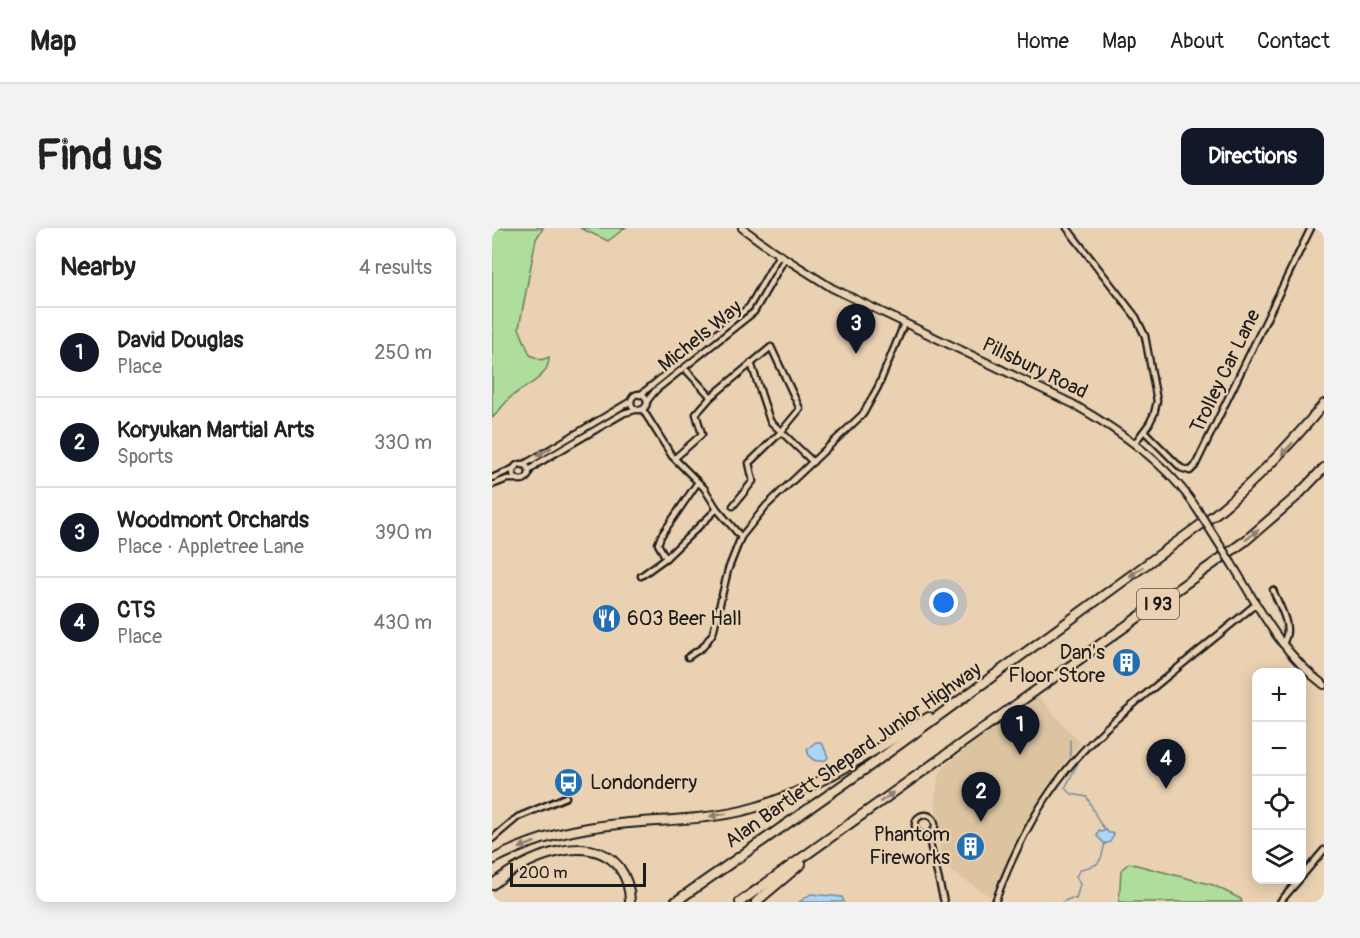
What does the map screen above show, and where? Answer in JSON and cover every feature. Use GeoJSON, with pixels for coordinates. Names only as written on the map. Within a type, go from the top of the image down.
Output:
{"type":"FeatureCollection","features":[{"type":"Feature","properties":{"kind":"highway","name":"Alan Bartlett Shepard Junior Highway"},"geometry":{"type":"LineString","coordinates":[[675,902],[1035,646],[1231,501],[1277,459],[1324,404]]}},
{"type":"Feature","properties":{"kind":"highway","name":"I 93"},"geometry":{"type":"LineString","coordinates":[[740,902],[1245,541],[1324,470]]}},
{"type":"Feature","properties":{"kind":"highway"},"geometry":{"type":"LineString","coordinates":[[492,860],[525,845],[578,830],[719,815],[771,802],[810,787],[843,769],[976,688]]}},
{"type":"Feature","properties":{"kind":"highway"},"geometry":{"type":"LineString","coordinates":[[756,902],[839,831]]}},
{"type":"Feature","properties":{"kind":"highway"},"geometry":{"type":"LineString","coordinates":[[492,885],[508,873],[539,858],[561,851],[585,850],[603,855],[615,864],[627,881],[630,902]]}},
{"type":"Feature","properties":{"kind":"street","name":"Pillsbury Road"},"geometry":{"type":"LineString","coordinates":[[742,228],[831,288],[1073,404],[1114,428],[1175,480],[1197,509],[1282,644],[1308,672],[1324,685]]}},
{"type":"Feature","properties":{"kind":"street"},"geometry":{"type":"LineString","coordinates":[[1066,228],[1137,317],[1145,336],[1156,401],[1154,414],[1134,444]]}},
{"type":"Feature","properties":{"kind":"street","name":"Trolley Car Lane"},"geometry":{"type":"LineString","coordinates":[[1144,432],[1180,468],[1190,471],[1196,466],[1311,228]]}},
{"type":"Feature","properties":{"kind":"street","name":"Michels Way"},"geometry":{"type":"LineString","coordinates":[[640,394],[749,307],[782,257]]}},
{"type":"Feature","properties":{"kind":"street","name":"Michels Way"},"geometry":{"type":"LineString","coordinates":[[647,401],[656,390],[754,312],[782,257]]}},
{"type":"Feature","properties":{"kind":"street"},"geometry":{"type":"LineString","coordinates":[[688,657],[703,646],[713,633],[728,570],[741,537],[757,515],[863,414],[873,397],[904,324]]}},
{"type":"Feature","properties":{"kind":"street"},"geometry":{"type":"LineString","coordinates":[[675,458],[702,434],[696,414],[711,397],[771,347],[800,409],[781,432],[749,463],[753,481],[733,506]]}},
{"type":"Feature","properties":{"kind":"street"},"geometry":{"type":"LineString","coordinates":[[751,363],[770,421],[813,462]]}},
{"type":"Feature","properties":{"kind":"street"},"geometry":{"type":"LineString","coordinates":[[687,371],[711,397]]}},
{"type":"Feature","properties":{"kind":"street"},"geometry":{"type":"LineString","coordinates":[[492,478],[523,465],[631,401],[635,395],[640,394],[647,401],[643,410]]}},
{"type":"Feature","properties":{"kind":"street"},"geometry":{"type":"LineString","coordinates":[[631,401],[635,410]]}},
{"type":"Feature","properties":{"kind":"street"},"geometry":{"type":"LineString","coordinates":[[643,410],[664,445],[698,482],[741,537]]}},
{"type":"Feature","properties":{"kind":"street"},"geometry":{"type":"LineString","coordinates":[[492,485],[507,479],[527,478],[529,471],[537,464],[624,412],[643,410]]}},
{"type":"Feature","properties":{"kind":"street"},"geometry":{"type":"LineString","coordinates":[[523,465],[529,471]]}},
{"type":"Feature","properties":{"kind":"street"},"geometry":{"type":"LineString","coordinates":[[515,468],[513,473],[517,479]]}},
{"type":"Feature","properties":{"kind":"street"},"geometry":{"type":"LineString","coordinates":[[666,558],[658,544],[660,536],[698,482]]}},
{"type":"Feature","properties":{"kind":"street"},"geometry":{"type":"LineString","coordinates":[[641,576],[666,558],[717,509]]}},
{"type":"Feature","properties":{"kind":"street"},"geometry":{"type":"LineString","coordinates":[[1273,590],[1288,629],[1288,638],[1282,644]]}},
{"type":"Feature","properties":{"kind":"street"},"geometry":{"type":"LineString","coordinates":[[995,902],[1011,861],[1031,821],[1050,791],[1076,758],[1117,718],[1256,604]]}},
{"type":"Feature","properties":{"kind":"street"},"geometry":{"type":"LineString","coordinates":[[492,839],[518,818],[566,797]]}},
{"type":"Feature","properties":{"kind":"street"},"geometry":{"type":"LineString","coordinates":[[921,816],[931,817],[935,822],[935,829],[928,835],[921,835],[916,830],[915,823],[921,816]]}},
{"type":"Feature","properties":{"kind":"street"},"geometry":{"type":"LineString","coordinates":[[928,835],[944,902]]}},
{"type":"Feature","properties":{"kind":"street"},"geometry":{"type":"LineString","coordinates":[[1306,871],[1324,850]]}},
{"type":"Feature","properties":{"kind":"street"},"geometry":{"type":"LineString","coordinates":[[1280,902],[1295,884]]}},
{"type":"Feature","properties":{"kind":"shaded area"},"geometry":{"type":"Polygon","coordinates":[[[1037,695],[1081,744],[1046,788],[1016,838],[991,897],[941,865],[935,800],[938,777],[943,767],[1037,695]]]}},
{"type":"Feature","properties":{"kind":"green space"},"geometry":{"type":"Polygon","coordinates":[[[492,228],[543,228],[536,239],[519,328],[530,355],[541,360],[549,357],[548,365],[541,376],[511,397],[492,418],[492,228]]]}},
{"type":"Feature","properties":{"kind":"green space"},"geometry":{"type":"Polygon","coordinates":[[[580,228],[625,228],[608,241],[580,228]]]}},
{"type":"Feature","properties":{"kind":"green space"},"geometry":{"type":"Polygon","coordinates":[[[1129,863],[1213,885],[1241,899],[1242,902],[1119,902],[1121,870],[1129,863]]]}},
{"type":"Feature","properties":{"kind":"water"},"geometry":{"type":"Polygon","coordinates":[[[816,742],[823,745],[828,757],[826,760],[816,761],[809,756],[807,749],[816,742]]]}},
{"type":"Feature","properties":{"kind":"water"},"geometry":{"type":"Polygon","coordinates":[[[1099,830],[1101,832],[1106,830],[1114,835],[1110,842],[1105,844],[1097,836],[1099,830]]]}},
{"type":"Feature","properties":{"kind":"water"},"geometry":{"type":"Polygon","coordinates":[[[811,894],[842,897],[844,902],[799,902],[811,894]]]}},
{"type":"Feature","properties":{"kind":"waterway"},"geometry":{"type":"LineString","coordinates":[[1070,740],[1070,756]]}},
{"type":"Feature","properties":{"kind":"waterway"},"geometry":{"type":"LineString","coordinates":[[1078,763],[1065,788],[1072,794],[1087,797],[1105,829]]}},
{"type":"Feature","properties":{"kind":"waterway"},"geometry":{"type":"LineString","coordinates":[[1062,902],[1072,898],[1076,899],[1080,884],[1076,876],[1081,869],[1098,863],[1105,843]]}},
{"type":"Feature","properties":{"kind":"waterway"},"geometry":{"type":"LineString","coordinates":[[1045,902],[1051,902]]}},
{"type":"Feature","properties":{"kind":"place","name":"Woodmont Orchards"},"geometry":{"type":"Point","coordinates":[856,354]}},
{"type":"Feature","properties":{"kind":"place","name":"603 Beer Hall"},"geometry":{"type":"Point","coordinates":[606,618]}},
{"type":"Feature","properties":{"kind":"place","name":"Dan's Floor Store"},"geometry":{"type":"Point","coordinates":[1126,663]}},
{"type":"Feature","properties":{"kind":"place","name":"David Douglas"},"geometry":{"type":"Point","coordinates":[1020,755]}},
{"type":"Feature","properties":{"kind":"place","name":"Londonderry"},"geometry":{"type":"Point","coordinates":[569,782]}},
{"type":"Feature","properties":{"kind":"place","name":"CTS"},"geometry":{"type":"Point","coordinates":[1166,789]}},
{"type":"Feature","properties":{"kind":"place","name":"Koryukan Martial Arts"},"geometry":{"type":"Point","coordinates":[981,822]}},
{"type":"Feature","properties":{"kind":"place","name":"Phantom Fireworks"},"geometry":{"type":"Point","coordinates":[971,846]}}]}
